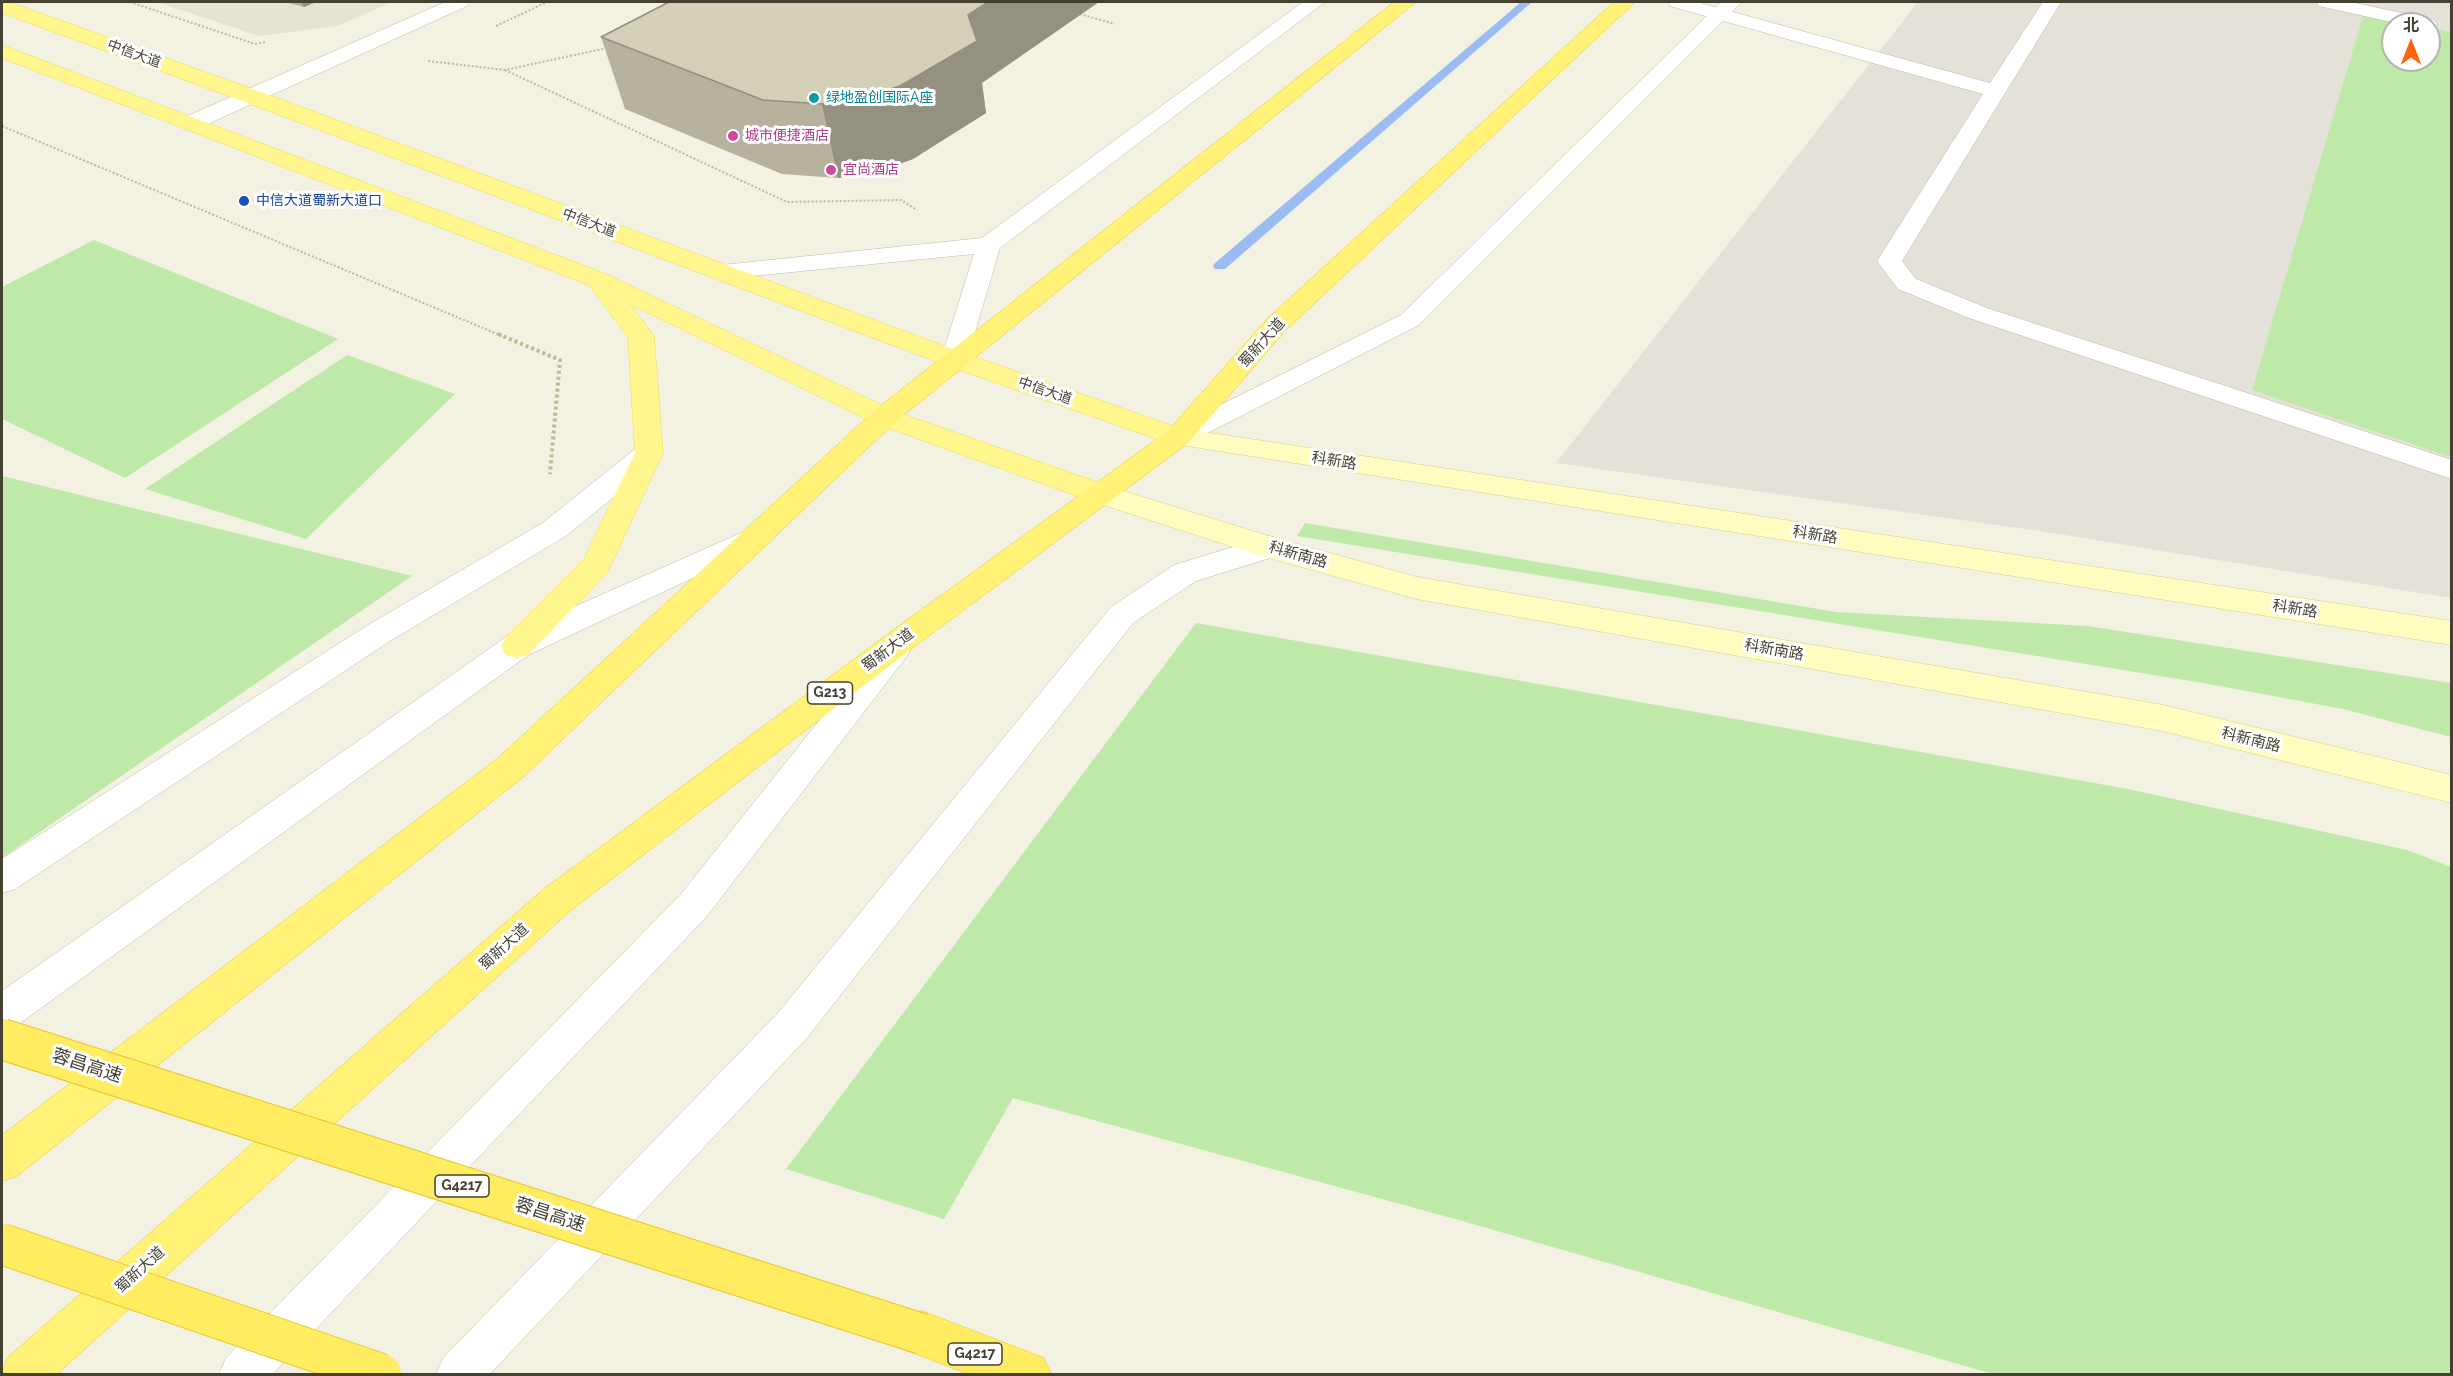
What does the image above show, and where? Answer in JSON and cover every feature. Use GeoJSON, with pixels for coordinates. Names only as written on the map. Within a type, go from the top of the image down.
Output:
{"type":"FeatureCollection","features":[{"type":"Feature","properties":{"kind":"highway"},"geometry":{"type":"LineString","coordinates":[[2,1161],[510,768],[884,417],[954,359],[1406,2]]}},
{"type":"Feature","properties":{"kind":"highway","name":"蜀新大道"},"geometry":{"type":"LineString","coordinates":[[23,1374],[557,900],[903,639],[1178,437],[1276,325],[1625,2]]}},
{"type":"Feature","properties":{"kind":"highway","name":"蓉昌高速"},"geometry":{"type":"LineString","coordinates":[[2,1038],[922,1334],[1028,1374]]}},
{"type":"Feature","properties":{"kind":"highway"},"geometry":{"type":"LineString","coordinates":[[2,1244],[381,1374]]}},
{"type":"Feature","properties":{"kind":"main road","name":"中信大道"},"geometry":{"type":"LineString","coordinates":[[2,6],[253,97],[954,359],[1178,437]]}},
{"type":"Feature","properties":{"kind":"main road"},"geometry":{"type":"LineString","coordinates":[[2,51],[597,279],[884,417],[1101,494]]}},
{"type":"Feature","properties":{"kind":"main road"},"geometry":{"type":"LineString","coordinates":[[516,646],[596,565],[649,453],[641,336],[597,279]]}},
{"type":"Feature","properties":{"kind":"main road","name":"科新路"},"geometry":{"type":"LineString","coordinates":[[1178,437],[2451,633]]}},
{"type":"Feature","properties":{"kind":"main road","name":"科新南路"},"geometry":{"type":"LineString","coordinates":[[1101,494],[1269,547],[1417,588],[2163,718],[2451,789]]}},
{"type":"Feature","properties":{"kind":"street"},"geometry":{"type":"LineString","coordinates":[[191,123],[460,2]]}},
{"type":"Feature","properties":{"kind":"street"},"geometry":{"type":"LineString","coordinates":[[722,272],[989,245],[1315,2]]}},
{"type":"Feature","properties":{"kind":"street"},"geometry":{"type":"LineString","coordinates":[[1677,2],[1726,8],[1995,91]]}},
{"type":"Feature","properties":{"kind":"street"},"geometry":{"type":"LineString","coordinates":[[2052,2],[1889,261],[1907,284],[1978,313],[2451,470]]}},
{"type":"Feature","properties":{"kind":"street"},"geometry":{"type":"LineString","coordinates":[[2326,2],[2381,14]]}},
{"type":"Feature","properties":{"kind":"street"},"geometry":{"type":"LineString","coordinates":[[1178,437],[1410,320],[1726,8]]}},
{"type":"Feature","properties":{"kind":"street"},"geometry":{"type":"LineString","coordinates":[[954,359],[989,245]]}},
{"type":"Feature","properties":{"kind":"street"},"geometry":{"type":"LineString","coordinates":[[2,878],[379,633],[555,530],[649,453]]}},
{"type":"Feature","properties":{"kind":"street"},"geometry":{"type":"LineString","coordinates":[[2,1013],[516,646],[761,534]]}},
{"type":"Feature","properties":{"kind":"street"},"geometry":{"type":"LineString","coordinates":[[459,1374],[792,1026],[1122,615],[1185,573],[1269,547]]}},
{"type":"Feature","properties":{"kind":"street"},"geometry":{"type":"LineString","coordinates":[[242,1374],[694,905],[903,639]]}},
{"type":"Feature","properties":{"kind":"path"},"geometry":{"type":"LineString","coordinates":[[130,2],[255,44],[266,42]]}},
{"type":"Feature","properties":{"kind":"path"},"geometry":{"type":"LineString","coordinates":[[496,26],[547,2]]}},
{"type":"Feature","properties":{"kind":"path"},"geometry":{"type":"LineString","coordinates":[[1071,11],[1115,24]]}},
{"type":"Feature","properties":{"kind":"path"},"geometry":{"type":"LineString","coordinates":[[434,56],[424,61],[505,70],[607,48]]}},
{"type":"Feature","properties":{"kind":"path"},"geometry":{"type":"LineString","coordinates":[[505,70],[788,202],[901,200],[921,213]]}},
{"type":"Feature","properties":{"kind":"path"},"geometry":{"type":"LineString","coordinates":[[2,126],[560,360],[550,478]]}},
{"type":"Feature","properties":{"kind":"shaded area"},"geometry":{"type":"Polygon","coordinates":[[[157,2],[392,2],[337,26],[259,36],[157,2]]]}},
{"type":"Feature","properties":{"kind":"shaded area"},"geometry":{"type":"Polygon","coordinates":[[[1918,2],[2451,2],[2451,598],[2040,531],[1556,463],[1918,2]]]}},
{"type":"Feature","properties":{"kind":"green space"},"geometry":{"type":"Polygon","coordinates":[[[2364,13],[2381,17],[2381,72],[2441,72],[2441,30],[2451,32],[2451,457],[2252,390],[2364,13]]]}},
{"type":"Feature","properties":{"kind":"green space"},"geometry":{"type":"Polygon","coordinates":[[[94,240],[338,339],[125,478],[2,419],[2,287],[94,240]]]}},
{"type":"Feature","properties":{"kind":"green space"},"geometry":{"type":"Polygon","coordinates":[[[347,355],[455,394],[306,539],[145,489],[347,355]]]}},
{"type":"Feature","properties":{"kind":"green space"},"geometry":{"type":"Polygon","coordinates":[[[2,476],[412,576],[2,858],[2,476]]]}},
{"type":"Feature","properties":{"kind":"green space"},"geometry":{"type":"Polygon","coordinates":[[[1305,523],[1836,612],[2088,626],[2451,683],[2451,737],[2343,709],[2203,683],[1297,536],[1305,523]]]}},
{"type":"Feature","properties":{"kind":"green space"},"geometry":{"type":"Polygon","coordinates":[[[1196,623],[2128,789],[2407,850],[2451,867],[2451,1374],[1993,1374],[1466,1222],[1013,1098],[944,1219],[786,1169],[1196,623]]]}},
{"type":"Feature","properties":{"kind":"building"},"geometry":{"type":"Polygon","coordinates":[[[669,2],[988,2],[968,15],[977,41],[900,86],[856,100],[822,104],[763,100],[601,37],[669,2]]]}},
{"type":"Feature","properties":{"kind":"waterway"},"geometry":{"type":"LineString","coordinates":[[1220,266],[1527,2]]}},
{"type":"Feature","properties":{"kind":"place","name":"绿地盈创国际A座"},"geometry":{"type":"Point","coordinates":[814,98]}},
{"type":"Feature","properties":{"kind":"place","name":"城市便捷酒店"},"geometry":{"type":"Point","coordinates":[733,136]}},
{"type":"Feature","properties":{"kind":"place","name":"宜尚酒店"},"geometry":{"type":"Point","coordinates":[831,170]}},
{"type":"Feature","properties":{"kind":"place","name":"中信大道蜀新大道口"},"geometry":{"type":"Point","coordinates":[244,201]}}]}
